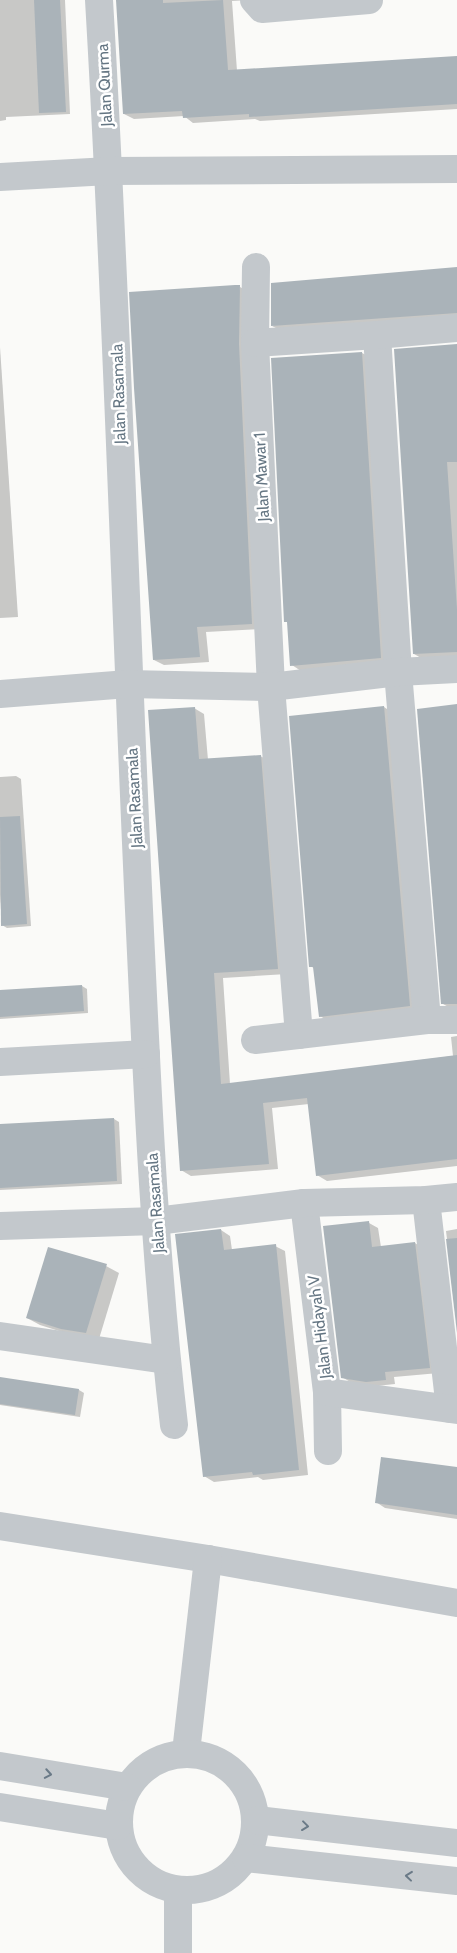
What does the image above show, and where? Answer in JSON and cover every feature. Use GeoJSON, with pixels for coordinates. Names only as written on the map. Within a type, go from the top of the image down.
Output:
{"type":"FeatureCollection","features":[{"type":"Feature","properties":{"kind":"street","name":"Jalan Qurma"},"geometry":{"type":"LineString","coordinates":[[99,0],[109,171]]}},
{"type":"Feature","properties":{"kind":"street"},"geometry":{"type":"LineString","coordinates":[[254,0],[262,9],[369,0]]}},
{"type":"Feature","properties":{"kind":"street"},"geometry":{"type":"LineString","coordinates":[[0,177],[109,171],[457,169]]}},
{"type":"Feature","properties":{"kind":"street","name":"Jalan Rasamala"},"geometry":{"type":"LineString","coordinates":[[109,171],[128,684],[146,1054],[166,1360],[174,1425]]}},
{"type":"Feature","properties":{"kind":"street","name":"Jalan Mawar 1"},"geometry":{"type":"LineString","coordinates":[[256,267],[255,344],[271,687],[299,1035]]}},
{"type":"Feature","properties":{"kind":"street"},"geometry":{"type":"LineString","coordinates":[[255,344],[457,328]]}},
{"type":"Feature","properties":{"kind":"street"},"geometry":{"type":"LineString","coordinates":[[377,335],[398,672],[427,1020]]}},
{"type":"Feature","properties":{"kind":"street"},"geometry":{"type":"LineString","coordinates":[[0,694],[128,684],[271,687],[398,672],[457,669]]}},
{"type":"Feature","properties":{"kind":"street"},"geometry":{"type":"LineString","coordinates":[[255,1040],[427,1020],[457,1020]]}},
{"type":"Feature","properties":{"kind":"street"},"geometry":{"type":"LineString","coordinates":[[0,1062],[146,1054]]}},
{"type":"Feature","properties":{"kind":"street"},"geometry":{"type":"LineString","coordinates":[[0,1226],[156,1221],[304,1203],[426,1200],[457,1197]]}},
{"type":"Feature","properties":{"kind":"street"},"geometry":{"type":"LineString","coordinates":[[327,1392],[454,1410],[426,1200]]}},
{"type":"Feature","properties":{"kind":"street","name":"Jalan Hidayah V"},"geometry":{"type":"LineString","coordinates":[[304,1203],[327,1392],[328,1450]]}},
{"type":"Feature","properties":{"kind":"street"},"geometry":{"type":"LineString","coordinates":[[0,1336],[166,1360]]}},
{"type":"Feature","properties":{"kind":"street"},"geometry":{"type":"LineString","coordinates":[[0,1526],[208,1559],[457,1603]]}},
{"type":"Feature","properties":{"kind":"street"},"geometry":{"type":"LineString","coordinates":[[186,1752],[208,1559]]}},
{"type":"Feature","properties":{"kind":"street"},"geometry":{"type":"LineString","coordinates":[[186,1752],[220,1761],[246,1786],[257,1820],[246,1858],[217,1885],[178,1891],[149,1880],[127,1856],[118,1826],[119,1806],[127,1788],[151,1762],[186,1752]]}},
{"type":"Feature","properties":{"kind":"street"},"geometry":{"type":"LineString","coordinates":[[0,1766],[127,1788]]}},
{"type":"Feature","properties":{"kind":"street"},"geometry":{"type":"LineString","coordinates":[[0,1807],[118,1826]]}},
{"type":"Feature","properties":{"kind":"street"},"geometry":{"type":"LineString","coordinates":[[257,1820],[457,1843]]}},
{"type":"Feature","properties":{"kind":"street"},"geometry":{"type":"LineString","coordinates":[[246,1858],[457,1881]]}},
{"type":"Feature","properties":{"kind":"street"},"geometry":{"type":"LineString","coordinates":[[178,1891],[178,1953]]}},
{"type":"Feature","properties":{"kind":"building"},"geometry":{"type":"Polygon","coordinates":[[[34,0],[60,0],[66,112],[39,113],[34,0]]]}},
{"type":"Feature","properties":{"kind":"building"},"geometry":{"type":"Polygon","coordinates":[[[116,0],[163,0],[163,3],[223,0],[228,70],[457,56],[457,104],[249,117],[249,114],[183,118],[182,111],[123,114],[116,0]]]}},
{"type":"Feature","properties":{"kind":"building"},"geometry":{"type":"Polygon","coordinates":[[[457,267],[457,313],[271,326],[271,283],[457,267]]]}},
{"type":"Feature","properties":{"kind":"building"},"geometry":{"type":"Polygon","coordinates":[[[240,285],[239,344],[252,624],[197,627],[200,657],[153,660],[129,292],[240,285]]]}},
{"type":"Feature","properties":{"kind":"building"},"geometry":{"type":"Polygon","coordinates":[[[457,344],[457,462],[447,462],[457,609],[457,652],[413,654],[394,349],[457,344]]]}},
{"type":"Feature","properties":{"kind":"building"},"geometry":{"type":"Polygon","coordinates":[[[362,352],[381,658],[290,666],[287,622],[284,622],[271,358],[362,352]]]}},
{"type":"Feature","properties":{"kind":"building"},"geometry":{"type":"Polygon","coordinates":[[[457,704],[457,1004],[441,1004],[417,709],[457,704]]]}},
{"type":"Feature","properties":{"kind":"building"},"geometry":{"type":"Polygon","coordinates":[[[384,706],[410,1006],[319,1017],[313,967],[309,967],[289,716],[384,706]]]}},
{"type":"Feature","properties":{"kind":"building"},"geometry":{"type":"Polygon","coordinates":[[[195,707],[199,759],[261,755],[278,969],[214,973],[221,1084],[457,1055],[457,1159],[316,1176],[307,1098],[263,1103],[269,1164],[180,1171],[148,710],[195,707]]]}},
{"type":"Feature","properties":{"kind":"building"},"geometry":{"type":"Polygon","coordinates":[[[20,816],[27,924],[1,926],[0,817],[20,816]]]}},
{"type":"Feature","properties":{"kind":"building"},"geometry":{"type":"Polygon","coordinates":[[[82,985],[84,1011],[0,1017],[0,990],[82,985]]]}},
{"type":"Feature","properties":{"kind":"building"},"geometry":{"type":"Polygon","coordinates":[[[114,1118],[117,1181],[0,1188],[0,1124],[114,1118]]]}},
{"type":"Feature","properties":{"kind":"building"},"geometry":{"type":"Polygon","coordinates":[[[369,1221],[372,1247],[415,1242],[430,1368],[385,1372],[386,1380],[366,1382],[341,1378],[323,1226],[369,1221]]]}},
{"type":"Feature","properties":{"kind":"building"},"geometry":{"type":"Polygon","coordinates":[[[221,1229],[224,1250],[276,1244],[299,1470],[253,1475],[252,1472],[203,1477],[175,1234],[221,1229]]]}},
{"type":"Feature","properties":{"kind":"building"},"geometry":{"type":"Polygon","coordinates":[[[457,1238],[457,1333],[446,1239],[457,1238]]]}},
{"type":"Feature","properties":{"kind":"building"},"geometry":{"type":"Polygon","coordinates":[[[48,1247],[107,1264],[86,1333],[61,1329],[26,1318],[48,1247]]]}},
{"type":"Feature","properties":{"kind":"building"},"geometry":{"type":"Polygon","coordinates":[[[0,1377],[79,1389],[75,1415],[0,1404],[0,1377]]]}},
{"type":"Feature","properties":{"kind":"building"},"geometry":{"type":"Polygon","coordinates":[[[381,1457],[457,1467],[457,1515],[375,1503],[381,1457]]]}}]}
